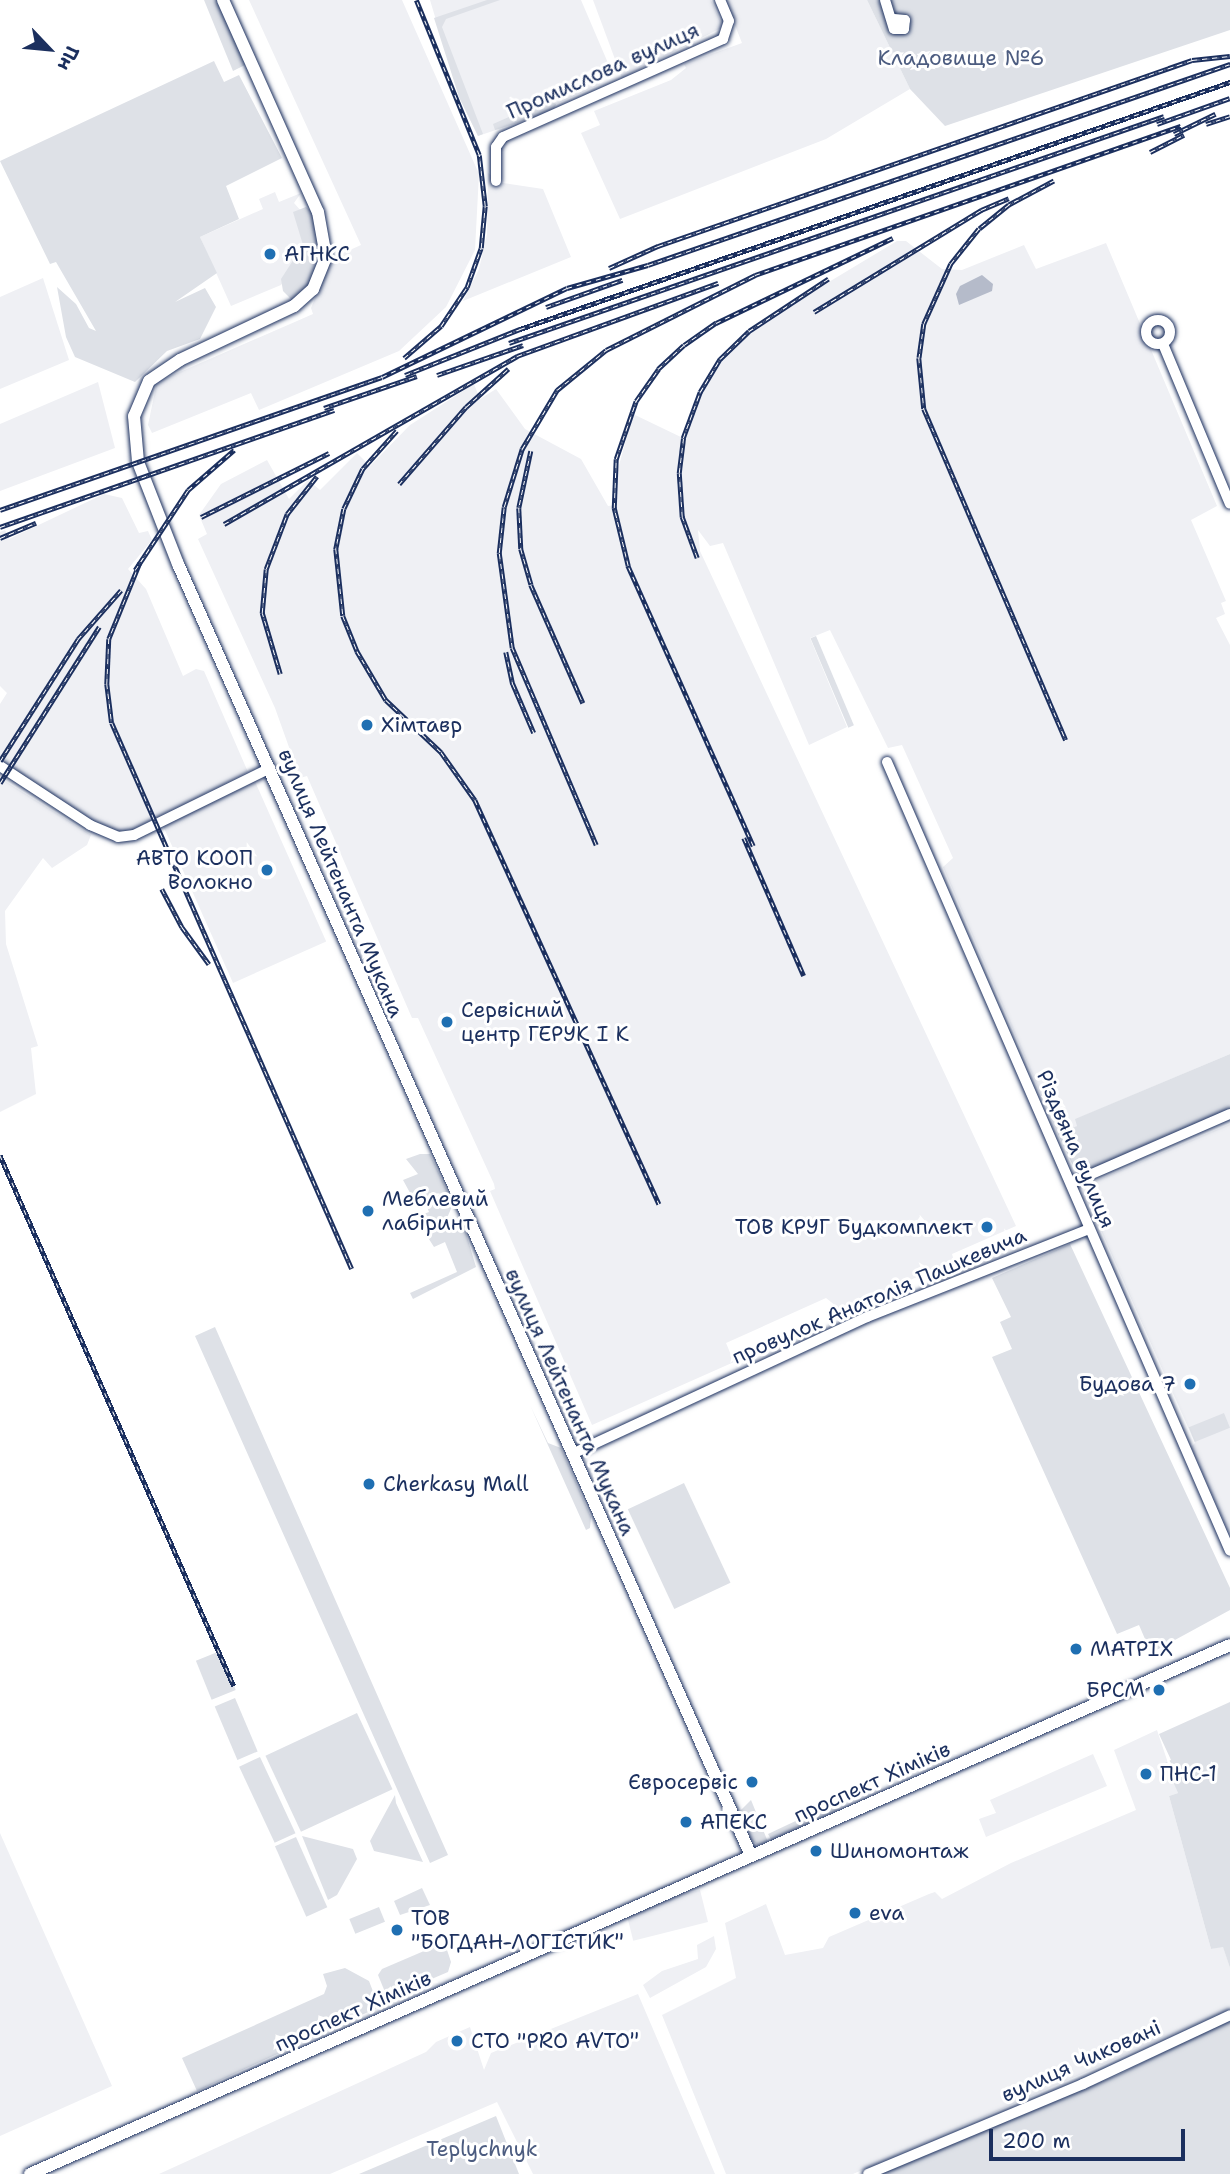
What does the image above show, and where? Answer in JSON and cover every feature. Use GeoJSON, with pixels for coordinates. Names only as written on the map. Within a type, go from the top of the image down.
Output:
{"type":"FeatureCollection","features":[{"type":"Feature","properties":{"kind":"main road","name":"вулиця Лейтенанта Мукана"},"geometry":{"type":"LineString","coordinates":[[223,0],[318,212],[326,240],[324,262],[313,289],[294,306],[180,360],[152,378],[137,402],[133,435],[141,472],[178,564],[751,1856]]}},
{"type":"Feature","properties":{"kind":"main road","name":"проспект Хіміків"},"geometry":{"type":"LineString","coordinates":[[30,2174],[1230,1645]]}},
{"type":"Feature","properties":{"kind":"street","name":"Промислова вулиця"},"geometry":{"type":"LineString","coordinates":[[496,181],[496,147],[503,137],[723,39],[729,21],[720,0]]}},
{"type":"Feature","properties":{"kind":"street"},"geometry":{"type":"LineString","coordinates":[[885,0],[894,19]]}},
{"type":"Feature","properties":{"kind":"street"},"geometry":{"type":"LineString","coordinates":[[1163,344],[1230,504]]}},
{"type":"Feature","properties":{"kind":"street","name":"Різдвяна вулиця"},"geometry":{"type":"LineString","coordinates":[[887,762],[1230,1551]]}},
{"type":"Feature","properties":{"kind":"street"},"geometry":{"type":"LineString","coordinates":[[0,766],[90,825],[118,837],[134,835],[270,768]]}},
{"type":"Feature","properties":{"kind":"street"},"geometry":{"type":"LineString","coordinates":[[1071,1183],[1230,1114]]}},
{"type":"Feature","properties":{"kind":"street","name":"провулок Анатолія Пашкевича"},"geometry":{"type":"LineString","coordinates":[[572,1454],[867,1317],[1090,1229]]}},
{"type":"Feature","properties":{"kind":"street","name":"вулиця Чиковані"},"geometry":{"type":"LineString","coordinates":[[868,2174],[1083,2084],[1230,2015]]}},
{"type":"Feature","properties":{"kind":"shaded area"},"geometry":{"type":"Polygon","coordinates":[[[249,0],[402,0],[479,174],[475,250],[446,307],[399,351],[259,410],[251,393],[152,433],[148,425],[157,382],[313,314],[311,308],[332,258],[361,245],[249,0]]]}},
{"type":"Feature","properties":{"kind":"shaded area"},"geometry":{"type":"Polygon","coordinates":[[[430,0],[581,0],[608,63],[598,70],[600,84],[556,104],[553,111],[478,136],[459,97],[430,0]]]}},
{"type":"Feature","properties":{"kind":"shaded area"},"geometry":{"type":"Polygon","coordinates":[[[593,0],[711,0],[723,27],[622,78],[593,0]]]}},
{"type":"Feature","properties":{"kind":"shaded area"},"geometry":{"type":"Polygon","coordinates":[[[725,0],[867,0],[910,89],[826,139],[620,219],[581,133],[600,125],[594,111],[671,80],[686,68],[684,64],[742,43],[725,0]]]}},
{"type":"Feature","properties":{"kind":"shaded area"},"geometry":{"type":"Polygon","coordinates":[[[488,173],[503,183],[543,189],[571,257],[463,301],[479,269],[487,234],[488,173]]]}},
{"type":"Feature","properties":{"kind":"shaded area"},"geometry":{"type":"Polygon","coordinates":[[[275,192],[279,202],[301,193],[294,203],[319,231],[281,285],[231,306],[200,237],[263,209],[259,199],[275,192]]]}},
{"type":"Feature","properties":{"kind":"shaded area"},"geometry":{"type":"Polygon","coordinates":[[[897,241],[906,241],[942,269],[962,270],[1024,245],[1036,269],[1106,243],[1217,506],[1191,520],[1226,601],[1221,603],[1225,614],[1216,618],[1230,645],[1230,1054],[1076,1119],[1078,1126],[1058,1134],[943,867],[953,858],[902,745],[888,748],[830,630],[810,638],[847,727],[809,745],[723,543],[710,546],[698,530],[700,551],[1016,1226],[952,1254],[954,1261],[841,1310],[826,1298],[726,1343],[734,1362],[592,1425],[490,1191],[495,1189],[494,1184],[418,1018],[412,1018],[307,776],[300,778],[275,708],[198,539],[207,534],[199,515],[221,484],[267,460],[289,499],[308,480],[320,490],[357,453],[370,466],[410,425],[474,384],[480,399],[496,389],[525,429],[581,459],[608,506],[616,505],[618,469],[633,414],[685,439],[698,399],[718,364],[749,330],[897,241]]]}},
{"type":"Feature","properties":{"kind":"shaded area"},"geometry":{"type":"Polygon","coordinates":[[[43,278],[69,360],[0,389],[0,297],[43,278]]]}},
{"type":"Feature","properties":{"kind":"shaded area"},"geometry":{"type":"Polygon","coordinates":[[[98,382],[115,448],[0,491],[0,424],[98,382]]]}},
{"type":"Feature","properties":{"kind":"shaded area"},"geometry":{"type":"Polygon","coordinates":[[[104,494],[122,498],[139,533],[148,531],[152,540],[128,569],[146,589],[183,676],[196,669],[204,671],[248,772],[126,833],[102,828],[0,760],[0,704],[7,693],[0,686],[0,532],[5,530],[9,539],[104,494]]]}},
{"type":"Feature","properties":{"kind":"shaded area"},"geometry":{"type":"Polygon","coordinates":[[[253,777],[326,941],[233,983],[160,818],[253,777]]]}},
{"type":"Feature","properties":{"kind":"shaded area"},"geometry":{"type":"Polygon","coordinates":[[[0,778],[91,835],[87,845],[52,868],[43,858],[5,911],[6,944],[38,1046],[31,1048],[36,1094],[0,1112],[0,778]]]}},
{"type":"Feature","properties":{"kind":"shaded area"},"geometry":{"type":"Polygon","coordinates":[[[1230,1124],[1230,1535],[1191,1447],[1195,1443],[1084,1192],[1086,1185],[1230,1124]]]}},
{"type":"Feature","properties":{"kind":"shaded area"},"geometry":{"type":"Polygon","coordinates":[[[1157,1730],[1178,1793],[1169,1796],[1211,1949],[1223,1946],[1230,1968],[1230,2009],[853,2174],[726,2174],[662,2015],[736,1978],[725,1923],[766,1904],[785,1955],[823,1948],[829,1937],[929,1894],[935,1892],[942,1899],[1011,1863],[1136,1810],[1114,1750],[1157,1730]]]}},
{"type":"Feature","properties":{"kind":"shaded area"},"geometry":{"type":"Polygon","coordinates":[[[1093,1754],[1107,1786],[986,1837],[979,1819],[996,1813],[990,1800],[1093,1754]]]}},
{"type":"Feature","properties":{"kind":"shaded area"},"geometry":{"type":"Polygon","coordinates":[[[0,1833],[112,2086],[0,2136],[0,1833]]]}},
{"type":"Feature","properties":{"kind":"shaded area"},"geometry":{"type":"Polygon","coordinates":[[[700,1890],[708,1922],[633,1941],[625,1909],[700,1890]]]}},
{"type":"Feature","properties":{"kind":"shaded area"},"geometry":{"type":"Polygon","coordinates":[[[714,1936],[716,1949],[706,1967],[650,1998],[643,1985],[662,1971],[698,1959],[697,1945],[714,1936]]]}},
{"type":"Feature","properties":{"kind":"shaded area"},"geometry":{"type":"Polygon","coordinates":[[[638,1994],[715,2174],[533,2174],[497,2102],[330,2174],[159,2174],[426,2052],[436,2042],[470,2027],[484,2070],[491,2053],[638,1994]]]}},
{"type":"Feature","properties":{"kind":"green space"},"geometry":{"type":"Polygon","coordinates":[[[204,0],[218,0],[247,64],[233,71],[204,0]]]}},
{"type":"Feature","properties":{"kind":"green space"},"geometry":{"type":"Polygon","coordinates":[[[487,0],[500,0],[446,19],[442,27],[483,134],[478,136],[459,97],[434,18],[487,0]]]}},
{"type":"Feature","properties":{"kind":"green space","name":"Кладовище №6"},"geometry":{"type":"Polygon","coordinates":[[[867,0],[1230,0],[1230,30],[945,126],[910,89],[867,0]]]}},
{"type":"Feature","properties":{"kind":"green space"},"geometry":{"type":"Polygon","coordinates":[[[214,61],[224,82],[239,75],[282,158],[226,186],[239,219],[200,237],[217,273],[175,302],[205,288],[216,307],[200,339],[167,351],[135,382],[75,357],[66,337],[57,287],[76,304],[89,328],[96,331],[56,262],[50,264],[0,161],[214,61]]]}},
{"type":"Feature","properties":{"kind":"green space"},"geometry":{"type":"Polygon","coordinates":[[[543,95],[556,104],[553,111],[495,130],[493,124],[532,107],[530,100],[543,95]]]}},
{"type":"Feature","properties":{"kind":"green space"},"geometry":{"type":"Polygon","coordinates":[[[306,207],[312,212],[322,250],[310,285],[292,300],[283,291],[281,279],[303,245],[293,212],[306,207]]]}},
{"type":"Feature","properties":{"kind":"green space"},"geometry":{"type":"Polygon","coordinates":[[[816,636],[854,725],[848,728],[810,638],[816,636]]]}},
{"type":"Feature","properties":{"kind":"green space"},"geometry":{"type":"Polygon","coordinates":[[[1230,1054],[1230,1110],[1085,1174],[1075,1170],[1058,1134],[1077,1126],[1075,1119],[1230,1054]]]}},
{"type":"Feature","properties":{"kind":"green space"},"geometry":{"type":"Polygon","coordinates":[[[430,1154],[453,1204],[447,1218],[430,1224],[421,1215],[429,1212],[426,1204],[415,1202],[403,1180],[418,1174],[406,1159],[430,1154]]]}},
{"type":"Feature","properties":{"kind":"green space"},"geometry":{"type":"Polygon","coordinates":[[[449,1224],[465,1230],[476,1267],[413,1299],[410,1293],[457,1272],[445,1242],[434,1247],[427,1236],[449,1224]]]}},
{"type":"Feature","properties":{"kind":"green space"},"geometry":{"type":"Polygon","coordinates":[[[1070,1244],[1230,1588],[1230,1610],[1151,1653],[1139,1625],[1117,1634],[992,1357],[1012,1349],[1000,1322],[1011,1317],[992,1278],[1070,1244]]]}},
{"type":"Feature","properties":{"kind":"green space"},"geometry":{"type":"Polygon","coordinates":[[[215,1327],[448,1855],[430,1863],[195,1336],[215,1327]]]}},
{"type":"Feature","properties":{"kind":"green space"},"geometry":{"type":"Polygon","coordinates":[[[530,1405],[548,1443],[561,1448],[591,1517],[590,1528],[586,1530],[530,1405]]]}},
{"type":"Feature","properties":{"kind":"green space"},"geometry":{"type":"Polygon","coordinates":[[[1224,1413],[1230,1428],[1195,1442],[1189,1427],[1224,1413]]]}},
{"type":"Feature","properties":{"kind":"green space"},"geometry":{"type":"Polygon","coordinates":[[[684,1483],[730,1583],[674,1609],[628,1509],[684,1483]]]}},
{"type":"Feature","properties":{"kind":"green space"},"geometry":{"type":"Polygon","coordinates":[[[220,1651],[236,1690],[212,1700],[196,1661],[220,1651]]]}},
{"type":"Feature","properties":{"kind":"green space"},"geometry":{"type":"Polygon","coordinates":[[[235,1698],[258,1751],[237,1760],[215,1707],[235,1698]]]}},
{"type":"Feature","properties":{"kind":"green space"},"geometry":{"type":"Polygon","coordinates":[[[1230,1702],[1230,1968],[1223,1947],[1211,1949],[1169,1796],[1178,1793],[1165,1763],[1171,1760],[1159,1734],[1230,1702]]]}},
{"type":"Feature","properties":{"kind":"green space"},"geometry":{"type":"Polygon","coordinates":[[[357,1713],[392,1789],[301,1832],[265,1756],[357,1713]]]}},
{"type":"Feature","properties":{"kind":"green space"},"geometry":{"type":"Polygon","coordinates":[[[260,1757],[295,1833],[275,1843],[239,1767],[260,1757]]]}},
{"type":"Feature","properties":{"kind":"green space"},"geometry":{"type":"Polygon","coordinates":[[[395,1795],[396,1803],[423,1862],[374,1851],[370,1841],[395,1795]]]}},
{"type":"Feature","properties":{"kind":"green space"},"geometry":{"type":"Polygon","coordinates":[[[751,1800],[768,1842],[758,1845],[751,1840],[738,1813],[751,1800]]]}},
{"type":"Feature","properties":{"kind":"green space"},"geometry":{"type":"Polygon","coordinates":[[[836,1802],[839,1811],[772,1841],[768,1834],[836,1802]]]}},
{"type":"Feature","properties":{"kind":"green space"},"geometry":{"type":"Polygon","coordinates":[[[302,1836],[353,1849],[357,1859],[337,1895],[328,1900],[302,1836]]]}},
{"type":"Feature","properties":{"kind":"green space"},"geometry":{"type":"Polygon","coordinates":[[[296,1837],[327,1907],[306,1917],[275,1846],[296,1837]]]}},
{"type":"Feature","properties":{"kind":"green space"},"geometry":{"type":"Polygon","coordinates":[[[422,1888],[430,1905],[400,1915],[394,1901],[422,1888]]]}},
{"type":"Feature","properties":{"kind":"green space"},"geometry":{"type":"Polygon","coordinates":[[[379,1907],[385,1922],[355,1934],[349,1919],[379,1907]]]}},
{"type":"Feature","properties":{"kind":"green space"},"geometry":{"type":"Polygon","coordinates":[[[438,1945],[447,1950],[451,1962],[448,1972],[394,1995],[385,1992],[378,1975],[382,1969],[438,1945]]]}},
{"type":"Feature","properties":{"kind":"green space"},"geometry":{"type":"Polygon","coordinates":[[[345,1968],[369,1981],[379,2007],[197,2091],[182,2058],[324,1994],[327,1986],[323,1974],[345,1968]]]}},
{"type":"Feature","properties":{"kind":"green space"},"geometry":{"type":"Polygon","coordinates":[[[1230,2018],[1230,2174],[876,2174],[1118,2075],[1230,2018]]]}},
{"type":"Feature","properties":{"kind":"green space","name":"Teplychnyk"},"geometry":{"type":"Polygon","coordinates":[[[496,2116],[519,2174],[359,2174],[496,2116]]]}},
{"type":"Feature","properties":{"kind":"water"},"geometry":{"type":"Polygon","coordinates":[[[982,275],[993,284],[992,291],[959,305],[956,294],[960,286],[982,275]]]}},
{"type":"Feature","properties":{"kind":"railway"},"geometry":{"type":"LineString","coordinates":[[404,358],[441,326],[467,287],[481,248],[485,206],[479,155],[416,0]]}},
{"type":"Feature","properties":{"kind":"railway"},"geometry":{"type":"LineString","coordinates":[[609,268],[658,246],[1192,60],[1230,56]]}},
{"type":"Feature","properties":{"kind":"railway"},"geometry":{"type":"LineString","coordinates":[[0,510],[382,377],[567,288],[648,265],[1230,64]]}},
{"type":"Feature","properties":{"kind":"railway"},"geometry":{"type":"LineString","coordinates":[[405,375],[520,329],[1230,82]]}},
{"type":"Feature","properties":{"kind":"railway"},"geometry":{"type":"LineString","coordinates":[[1157,124],[1230,98]]}},
{"type":"Feature","properties":{"kind":"railway"},"geometry":{"type":"LineString","coordinates":[[1174,134],[1215,114]]}},
{"type":"Feature","properties":{"kind":"railway"},"geometry":{"type":"LineString","coordinates":[[509,343],[1164,116]]}},
{"type":"Feature","properties":{"kind":"railway"},"geometry":{"type":"LineString","coordinates":[[1206,124],[1230,116]]}},
{"type":"Feature","properties":{"kind":"railway"},"geometry":{"type":"LineString","coordinates":[[596,845],[512,648],[499,553],[504,507],[522,449],[557,390],[606,350],[755,275],[1181,126]]}},
{"type":"Feature","properties":{"kind":"railway"},"geometry":{"type":"LineString","coordinates":[[1150,152],[1184,135]]}},
{"type":"Feature","properties":{"kind":"railway"},"geometry":{"type":"LineString","coordinates":[[1054,181],[1009,205],[979,229],[951,264],[924,324],[919,358],[924,409],[1066,740]]}},
{"type":"Feature","properties":{"kind":"railway"},"geometry":{"type":"LineString","coordinates":[[814,312],[981,210],[1009,198]]}},
{"type":"Feature","properties":{"kind":"railway"},"geometry":{"type":"LineString","coordinates":[[753,846],[628,566],[614,508],[616,459],[636,401],[658,369],[684,345],[716,323],[893,238]]}},
{"type":"Feature","properties":{"kind":"railway"},"geometry":{"type":"LineString","coordinates":[[697,558],[682,517],[679,473],[683,438],[700,392],[720,359],[749,331],[828,279]]}},
{"type":"Feature","properties":{"kind":"railway"},"geometry":{"type":"LineString","coordinates":[[546,307],[622,280]]}},
{"type":"Feature","properties":{"kind":"railway"},"geometry":{"type":"LineString","coordinates":[[224,524],[517,356],[718,283]]}},
{"type":"Feature","properties":{"kind":"railway"},"geometry":{"type":"LineString","coordinates":[[437,375],[523,345]]}},
{"type":"Feature","properties":{"kind":"railway"},"geometry":{"type":"LineString","coordinates":[[399,484],[466,407],[508,369]]}},
{"type":"Feature","properties":{"kind":"railway"},"geometry":{"type":"LineString","coordinates":[[324,408],[417,376]]}},
{"type":"Feature","properties":{"kind":"railway"},"geometry":{"type":"LineString","coordinates":[[0,527],[334,410]]}},
{"type":"Feature","properties":{"kind":"railway"},"geometry":{"type":"LineString","coordinates":[[397,431],[363,469],[344,509],[336,549],[343,616],[357,651],[386,700],[441,752],[475,800],[659,1204]]}},
{"type":"Feature","properties":{"kind":"railway"},"geometry":{"type":"LineString","coordinates":[[135,570],[188,490],[234,450]]}},
{"type":"Feature","properties":{"kind":"railway"},"geometry":{"type":"LineString","coordinates":[[531,451],[519,508],[521,549],[531,585],[583,703]]}},
{"type":"Feature","properties":{"kind":"railway"},"geometry":{"type":"LineString","coordinates":[[201,517],[329,453]]}},
{"type":"Feature","properties":{"kind":"railway"},"geometry":{"type":"LineString","coordinates":[[280,674],[262,613],[266,569],[287,514],[317,476]]}},
{"type":"Feature","properties":{"kind":"railway"},"geometry":{"type":"LineString","coordinates":[[0,538],[36,523]]}},
{"type":"Feature","properties":{"kind":"railway"},"geometry":{"type":"LineString","coordinates":[[140,563],[109,639],[107,684],[112,723],[352,1269]]}},
{"type":"Feature","properties":{"kind":"railway"},"geometry":{"type":"LineString","coordinates":[[0,761],[78,639],[121,590]]}},
{"type":"Feature","properties":{"kind":"railway"},"geometry":{"type":"LineString","coordinates":[[0,783],[99,627]]}},
{"type":"Feature","properties":{"kind":"railway"},"geometry":{"type":"LineString","coordinates":[[506,652],[513,684],[534,733]]}},
{"type":"Feature","properties":{"kind":"railway"},"geometry":{"type":"LineString","coordinates":[[744,838],[804,976]]}},
{"type":"Feature","properties":{"kind":"railway"},"geometry":{"type":"LineString","coordinates":[[162,889],[182,927],[209,964]]}},
{"type":"Feature","properties":{"kind":"railway"},"geometry":{"type":"LineString","coordinates":[[0,1155],[234,1686]]}},
{"type":"Feature","properties":{"kind":"place","name":"АГНКС"},"geometry":{"type":"Point","coordinates":[270,254]}},
{"type":"Feature","properties":{"kind":"place","name":"Хімтавр"},"geometry":{"type":"Point","coordinates":[367,725]}},
{"type":"Feature","properties":{"kind":"place","name":"АВТО КООП Волокно"},"geometry":{"type":"Point","coordinates":[267,870]}},
{"type":"Feature","properties":{"kind":"place","name":"Сервісний центр ГЕРУК І К"},"geometry":{"type":"Point","coordinates":[447,1022]}},
{"type":"Feature","properties":{"kind":"place","name":"Меблевий лабіринт"},"geometry":{"type":"Point","coordinates":[368,1211]}},
{"type":"Feature","properties":{"kind":"place","name":"ТОВ КРУГ Будкомплект"},"geometry":{"type":"Point","coordinates":[987,1227]}},
{"type":"Feature","properties":{"kind":"place","name":"Будова 7"},"geometry":{"type":"Point","coordinates":[1190,1384]}},
{"type":"Feature","properties":{"kind":"place","name":"Cherkasy Mall"},"geometry":{"type":"Point","coordinates":[369,1484]}},
{"type":"Feature","properties":{"kind":"place","name":"МАТРІХ"},"geometry":{"type":"Point","coordinates":[1076,1649]}},
{"type":"Feature","properties":{"kind":"place","name":"БРСМ"},"geometry":{"type":"Point","coordinates":[1159,1690]}},
{"type":"Feature","properties":{"kind":"place","name":"ПНС-1"},"geometry":{"type":"Point","coordinates":[1146,1774]}},
{"type":"Feature","properties":{"kind":"place","name":"Євросервіс"},"geometry":{"type":"Point","coordinates":[752,1782]}},
{"type":"Feature","properties":{"kind":"place","name":"АПЕКС"},"geometry":{"type":"Point","coordinates":[686,1822]}},
{"type":"Feature","properties":{"kind":"place","name":"Шиномонтаж"},"geometry":{"type":"Point","coordinates":[816,1851]}},
{"type":"Feature","properties":{"kind":"place","name":"eva"},"geometry":{"type":"Point","coordinates":[855,1913]}},
{"type":"Feature","properties":{"kind":"place","name":"ТОВ \"БОГДАН-ЛОГІСТИК\""},"geometry":{"type":"Point","coordinates":[397,1930]}},
{"type":"Feature","properties":{"kind":"place","name":"СТО \"PRO AVTO\""},"geometry":{"type":"Point","coordinates":[457,2041]}}]}
